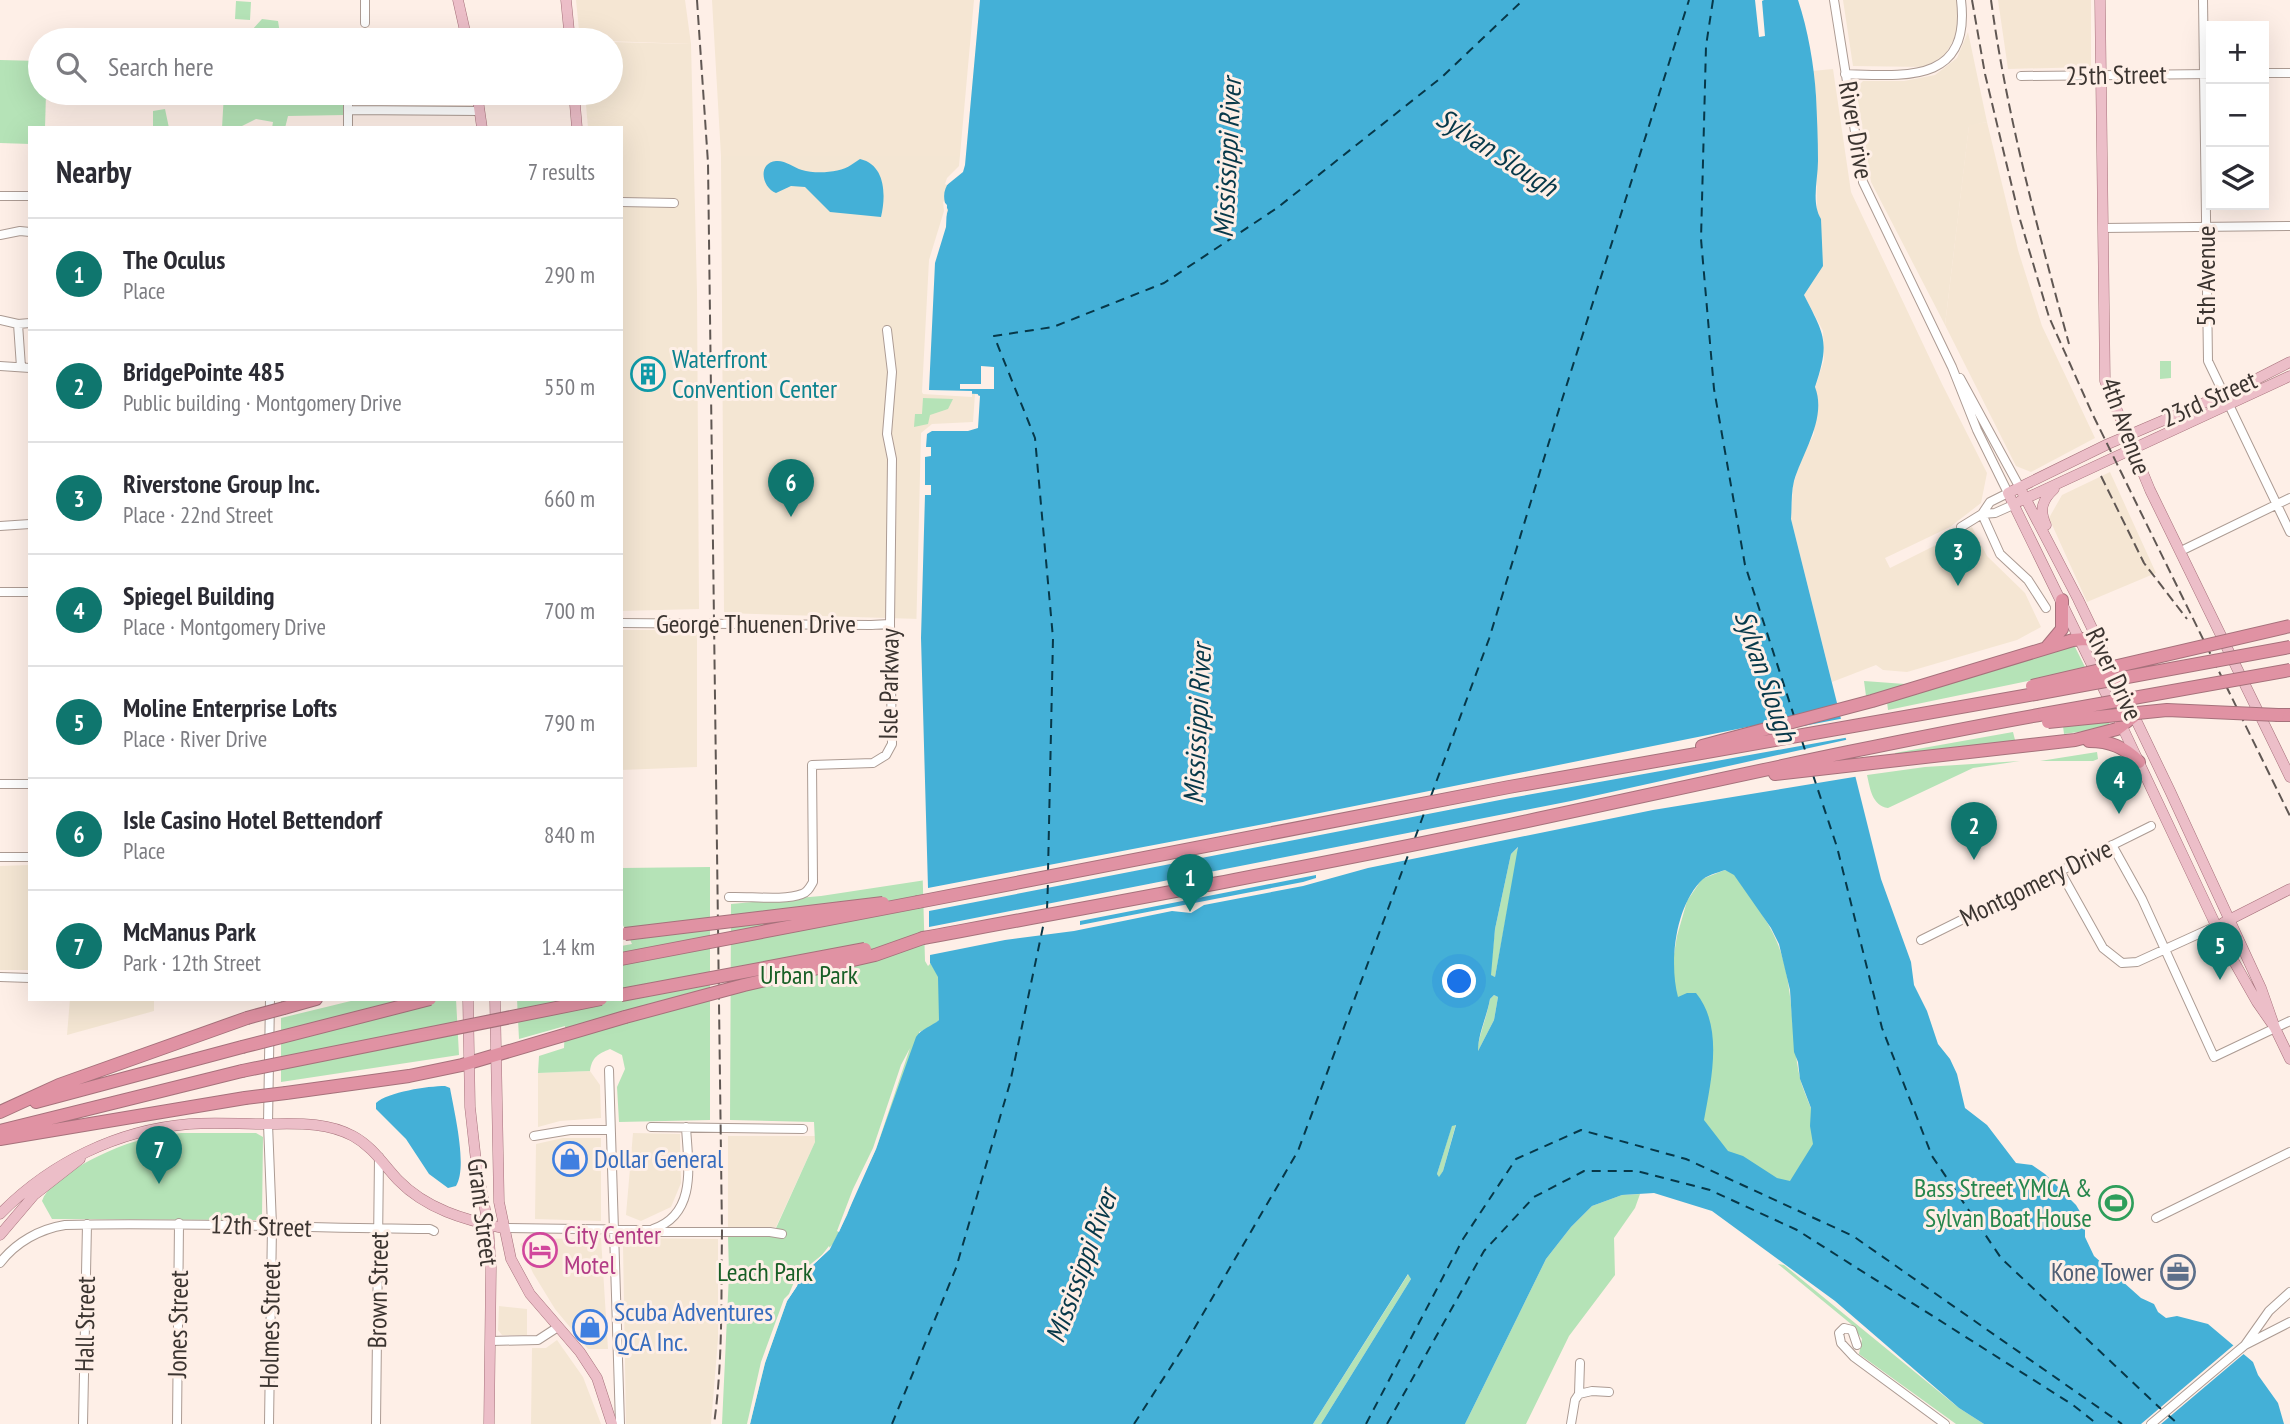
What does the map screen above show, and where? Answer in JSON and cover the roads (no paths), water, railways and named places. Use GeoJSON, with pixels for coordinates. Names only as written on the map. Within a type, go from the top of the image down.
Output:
{"type":"FeatureCollection","features":[{"type":"Feature","properties":{"kind":"highway"},"geometry":{"type":"LineString","coordinates":[[2045,648],[2062,629],[2062,600]]}},
{"type":"Feature","properties":{"kind":"highway"},"geometry":{"type":"LineString","coordinates":[[623,960],[1508,787],[1987,701],[2290,626]]}},
{"type":"Feature","properties":{"kind":"highway"},"geometry":{"type":"LineString","coordinates":[[1652,762],[1872,701],[2045,648],[2080,639],[2099,642]]}},
{"type":"Feature","properties":{"kind":"highway"},"geometry":{"type":"LineString","coordinates":[[2034,690],[2290,647]]}},
{"type":"Feature","properties":{"kind":"highway"},"geometry":{"type":"LineString","coordinates":[[2046,718],[2290,670]]}},
{"type":"Feature","properties":{"kind":"highway"},"geometry":{"type":"LineString","coordinates":[[623,995],[1331,860],[1880,744],[1992,723],[2167,710],[2284,715]]}},
{"type":"Feature","properties":{"kind":"highway"},"geometry":{"type":"LineString","coordinates":[[1719,780],[2075,740],[2122,726],[2134,716]]}},
{"type":"Feature","properties":{"kind":"highway"},"geometry":{"type":"LineString","coordinates":[[2075,740],[2112,743],[2125,749],[2139,762]]}},
{"type":"Feature","properties":{"kind":"highway"},"geometry":{"type":"LineString","coordinates":[[623,934],[851,905],[918,902]]}},
{"type":"Feature","properties":{"kind":"highway"},"geometry":{"type":"LineString","coordinates":[[0,1139],[245,1098],[409,1076],[495,1055],[744,985],[875,955],[923,938]]}},
{"type":"Feature","properties":{"kind":"highway"},"geometry":{"type":"LineString","coordinates":[[0,1112],[59,1085],[247,1018],[309,1001]]}},
{"type":"Feature","properties":{"kind":"highway"},"geometry":{"type":"LineString","coordinates":[[0,1112],[242,1046],[422,1001]]}},
{"type":"Feature","properties":{"kind":"highway"},"geometry":{"type":"LineString","coordinates":[[0,1131],[242,1071],[591,1001]]}},
{"type":"Feature","properties":{"kind":"main road"},"geometry":{"type":"LineString","coordinates":[[458,0],[464,28]]}},
{"type":"Feature","properties":{"kind":"main road"},"geometry":{"type":"LineString","coordinates":[[566,0],[569,28]]}},
{"type":"Feature","properties":{"kind":"main road","name":"4th Avenue"},"geometry":{"type":"LineString","coordinates":[[2100,0],[2105,381],[2150,490],[2290,777]]}},
{"type":"Feature","properties":{"kind":"main road"},"geometry":{"type":"LineString","coordinates":[[479,105],[482,126]]}},
{"type":"Feature","properties":{"kind":"main road"},"geometry":{"type":"LineString","coordinates":[[575,105],[577,126]]}},
{"type":"Feature","properties":{"kind":"main road","name":"23rd Street"},"geometry":{"type":"LineString","coordinates":[[2007,494],[2127,435],[2290,362]]}},
{"type":"Feature","properties":{"kind":"main road","name":"23rd Street"},"geometry":{"type":"LineString","coordinates":[[2013,505],[2290,376]]}},
{"type":"Feature","properties":{"kind":"main road"},"geometry":{"type":"LineString","coordinates":[[2069,480],[2046,497],[2042,514],[2061,555],[2069,582]]}},
{"type":"Feature","properties":{"kind":"main road","name":"River Drive"},"geometry":{"type":"LineString","coordinates":[[2020,488],[2099,642],[2170,791],[2261,988],[2275,1028],[2290,1059]]}},
{"type":"Feature","properties":{"kind":"main road","name":"River Drive"},"geometry":{"type":"LineString","coordinates":[[2007,494],[2062,600],[2216,926],[2250,990],[2275,1028]]}},
{"type":"Feature","properties":{"kind":"main road"},"geometry":{"type":"LineString","coordinates":[[2216,926],[2290,889]]}},
{"type":"Feature","properties":{"kind":"main road","name":"Grant Street"},"geometry":{"type":"LineString","coordinates":[[468,1001],[472,1129],[488,1225],[491,1268],[489,1424]]}},
{"type":"Feature","properties":{"kind":"main road","name":"Grant Street"},"geometry":{"type":"LineString","coordinates":[[495,1001],[499,1202],[511,1259],[523,1284],[580,1352],[597,1378],[612,1424]]}},
{"type":"Feature","properties":{"kind":"main road"},"geometry":{"type":"LineString","coordinates":[[0,1213],[53,1169],[70,1159],[126,1137],[162,1128],[208,1123],[313,1124],[331,1127],[353,1136],[379,1156],[398,1180],[423,1201],[439,1209],[503,1228]]}},
{"type":"Feature","properties":{"kind":"main road"},"geometry":{"type":"LineString","coordinates":[[0,1236],[34,1195],[89,1151]]}},
{"type":"Feature","properties":{"kind":"street"},"geometry":{"type":"LineString","coordinates":[[365,0],[365,23]]}},
{"type":"Feature","properties":{"kind":"street","name":"River Drive"},"geometry":{"type":"LineString","coordinates":[[1834,0],[1860,167],[1867,192],[1952,367],[2007,494]]}},
{"type":"Feature","properties":{"kind":"street"},"geometry":{"type":"LineString","coordinates":[[1845,74],[1906,75],[1929,71],[1939,66],[1955,50],[1959,40],[1963,19],[1961,0]]}},
{"type":"Feature","properties":{"kind":"street","name":"5th Avenue"},"geometry":{"type":"LineString","coordinates":[[2203,0],[2206,44]]}},
{"type":"Feature","properties":{"kind":"street"},"geometry":{"type":"LineString","coordinates":[[2269,73],[2290,73]]}},
{"type":"Feature","properties":{"kind":"street","name":"25th Street"},"geometry":{"type":"LineString","coordinates":[[2021,76],[2206,74]]}},
{"type":"Feature","properties":{"kind":"street","name":"5th Avenue"},"geometry":{"type":"LineString","coordinates":[[2208,84],[2207,357],[2290,532]]}},
{"type":"Feature","properties":{"kind":"street"},"geometry":{"type":"LineString","coordinates":[[348,105],[348,126]]}},
{"type":"Feature","properties":{"kind":"street"},"geometry":{"type":"LineString","coordinates":[[348,110],[480,111]]}},
{"type":"Feature","properties":{"kind":"street"},"geometry":{"type":"LineString","coordinates":[[0,196],[28,196]]}},
{"type":"Feature","properties":{"kind":"street"},"geometry":{"type":"LineString","coordinates":[[623,202],[674,203]]}},
{"type":"Feature","properties":{"kind":"street"},"geometry":{"type":"LineString","coordinates":[[2102,228],[2290,226]]}},
{"type":"Feature","properties":{"kind":"street"},"geometry":{"type":"LineString","coordinates":[[0,235],[28,232]]}},
{"type":"Feature","properties":{"kind":"street"},"geometry":{"type":"LineString","coordinates":[[0,320],[28,323]]}},
{"type":"Feature","properties":{"kind":"street"},"geometry":{"type":"LineString","coordinates":[[0,366],[25,368],[18,324]]}},
{"type":"Feature","properties":{"kind":"street","name":"Isle Parkway"},"geometry":{"type":"LineString","coordinates":[[729,897],[784,896],[803,894],[809,890],[813,882],[812,765],[873,763],[886,755],[892,744],[892,459],[887,434],[892,372],[887,330]]}},
{"type":"Feature","properties":{"kind":"street","name":"River Drive"},"geometry":{"type":"LineString","coordinates":[[1952,367],[1964,382],[2020,488]]}},
{"type":"Feature","properties":{"kind":"street","name":"23rd Street"},"geometry":{"type":"LineString","coordinates":[[1961,527],[1982,514],[1990,502],[2007,494]]}},
{"type":"Feature","properties":{"kind":"street"},"geometry":{"type":"LineString","coordinates":[[2185,549],[2290,498]]}},
{"type":"Feature","properties":{"kind":"street","name":"23rd Street"},"geometry":{"type":"LineString","coordinates":[[1982,514],[1995,513],[2013,505]]}},
{"type":"Feature","properties":{"kind":"street"},"geometry":{"type":"LineString","coordinates":[[1982,514],[2000,554],[2033,587],[2046,608]]}},
{"type":"Feature","properties":{"kind":"street"},"geometry":{"type":"LineString","coordinates":[[0,526],[28,524]]}},
{"type":"Feature","properties":{"kind":"street"},"geometry":{"type":"LineString","coordinates":[[0,592],[28,592]]}},
{"type":"Feature","properties":{"kind":"street","name":"George Thuenen Drive"},"geometry":{"type":"LineString","coordinates":[[623,623],[890,624]]}},
{"type":"Feature","properties":{"kind":"street"},"geometry":{"type":"LineString","coordinates":[[0,783],[28,784]]}},
{"type":"Feature","properties":{"kind":"street","name":"Montgomery Drive"},"geometry":{"type":"LineString","coordinates":[[1921,940],[2151,826]]}},
{"type":"Feature","properties":{"kind":"street"},"geometry":{"type":"LineString","coordinates":[[2112,845],[2142,899],[2214,1057],[2290,1021]]}},
{"type":"Feature","properties":{"kind":"street"},"geometry":{"type":"LineString","coordinates":[[0,857],[28,857]]}},
{"type":"Feature","properties":{"kind":"street"},"geometry":{"type":"LineString","coordinates":[[2060,871],[2102,948],[2122,963],[2137,962],[2216,926]]}},
{"type":"Feature","properties":{"kind":"street"},"geometry":{"type":"LineString","coordinates":[[0,977],[28,978]]}},
{"type":"Feature","properties":{"kind":"street","name":"Holmes Street"},"geometry":{"type":"LineString","coordinates":[[269,1424],[272,1226],[268,1124],[270,1001]]}},
{"type":"Feature","properties":{"kind":"street"},"geometry":{"type":"LineString","coordinates":[[609,1070],[620,1424]]}},
{"type":"Feature","properties":{"kind":"street"},"geometry":{"type":"LineString","coordinates":[[651,1127],[803,1129]]}},
{"type":"Feature","properties":{"kind":"street"},"geometry":{"type":"LineString","coordinates":[[650,1230],[665,1223],[678,1211],[684,1200],[689,1182],[686,1127]]}},
{"type":"Feature","properties":{"kind":"street"},"geometry":{"type":"LineString","coordinates":[[534,1136],[570,1130],[610,1130]]}},
{"type":"Feature","properties":{"kind":"street"},"geometry":{"type":"LineString","coordinates":[[2156,1218],[2290,1152]]}},
{"type":"Feature","properties":{"kind":"street","name":"Brown Street"},"geometry":{"type":"LineString","coordinates":[[376,1424],[379,1156]]}},
{"type":"Feature","properties":{"kind":"street"},"geometry":{"type":"LineString","coordinates":[[678,1211],[684,1232]]}},
{"type":"Feature","properties":{"kind":"street","name":"Jones Street"},"geometry":{"type":"LineString","coordinates":[[177,1424],[179,1223]]}},
{"type":"Feature","properties":{"kind":"street","name":"12th Street"},"geometry":{"type":"LineString","coordinates":[[0,1263],[22,1242],[49,1227],[87,1224],[430,1228],[434,1231]]}},
{"type":"Feature","properties":{"kind":"street","name":"Hall Street"},"geometry":{"type":"LineString","coordinates":[[83,1424],[87,1224]]}},
{"type":"Feature","properties":{"kind":"street"},"geometry":{"type":"LineString","coordinates":[[503,1228],[782,1234]]}},
{"type":"Feature","properties":{"kind":"street"},"geometry":{"type":"LineString","coordinates":[[2245,1345],[2269,1311],[2290,1292]]}},
{"type":"Feature","properties":{"kind":"street"},"geometry":{"type":"LineString","coordinates":[[2151,1424],[2245,1345],[2290,1322]]}},
{"type":"Feature","properties":{"kind":"street"},"geometry":{"type":"LineString","coordinates":[[490,1341],[530,1342],[545,1337],[558,1326]]}},
{"type":"Feature","properties":{"kind":"street"},"geometry":{"type":"LineString","coordinates":[[1857,1345],[1852,1330],[1844,1328],[1839,1333],[1841,1343],[1854,1357],[1945,1424]]}},
{"type":"Feature","properties":{"kind":"street"},"geometry":{"type":"LineString","coordinates":[[1571,1424],[1575,1400],[1579,1394],[1580,1363]]}},
{"type":"Feature","properties":{"kind":"street"},"geometry":{"type":"LineString","coordinates":[[1579,1394],[1592,1391],[1609,1392]]}},
{"type":"Feature","properties":{"kind":"water"},"geometry":{"type":"Polygon","coordinates":[[[977,0],[1798,0],[1808,35],[1815,84],[1818,161],[1816,206],[1821,219],[1823,266],[1804,295],[1821,330],[1824,349],[1815,387],[1818,399],[1816,422],[1794,481],[1791,519],[1881,879],[1911,962],[1914,985],[1927,1011],[1938,1044],[1950,1059],[1957,1074],[1965,1108],[1987,1125],[2016,1163],[2032,1165],[2045,1174],[2076,1205],[2085,1220],[2085,1237],[2094,1256],[2141,1298],[2154,1304],[2158,1312],[2166,1318],[2177,1316],[2208,1324],[2253,1362],[2258,1375],[2278,1403],[2284,1424],[1984,1424],[1959,1408],[1835,1301],[1712,1211],[1654,1193],[1622,1195],[1592,1206],[1571,1227],[1546,1259],[1465,1424],[1321,1424],[1411,1279],[1408,1274],[1313,1424],[750,1424],[765,1363],[787,1301],[800,1277],[830,1249],[876,1149],[916,1037],[939,1020],[938,977],[929,961],[920,638],[925,433],[935,426],[976,425],[978,394],[925,392],[933,261],[948,210],[944,197],[946,187],[962,167],[977,0]],[[1518,847],[1511,854],[1495,929],[1491,975],[1495,977],[1518,847]],[[1725,870],[1708,876],[1692,893],[1685,907],[1674,953],[1678,997],[1696,993],[1705,1007],[1713,1038],[1712,1072],[1704,1120],[1728,1151],[1743,1156],[1777,1178],[1790,1181],[1813,1144],[1811,1108],[1800,1079],[1794,1052],[1790,990],[1779,944],[1734,875],[1725,870]],[[1494,995],[1490,999],[1478,1051],[1494,1020],[1498,997],[1494,995]],[[1456,1125],[1452,1126],[1437,1174],[1439,1177],[1456,1125]]]}},
{"type":"Feature","properties":{"kind":"water"},"geometry":{"type":"Polygon","coordinates":[[[860,159],[875,168],[882,182],[881,217],[830,212],[805,187],[791,186],[776,193],[765,181],[766,166],[776,161],[802,170],[820,172],[841,170],[860,159]]]}},
{"type":"Feature","properties":{"kind":"water"},"geometry":{"type":"Polygon","coordinates":[[[419,1088],[450,1088],[461,1166],[456,1186],[448,1188],[429,1174],[406,1139],[376,1109],[376,1103],[389,1096],[419,1088]]]}},
{"type":"Feature","properties":{"kind":"railway"},"geometry":{"type":"LineString","coordinates":[[697,0],[708,163],[722,1232],[720,1352],[714,1424]]}},
{"type":"Feature","properties":{"kind":"railway"},"geometry":{"type":"LineString","coordinates":[[1972,0],[1985,74],[2019,216],[2049,317],[2092,413],[2290,816]]}},
{"type":"Feature","properties":{"kind":"railway"},"geometry":{"type":"LineString","coordinates":[[1991,0],[2015,130],[2069,344]]}},
{"type":"Feature","properties":{"kind":"railway"},"geometry":{"type":"LineString","coordinates":[[2101,476],[2144,563],[2187,619]]}},
{"type":"Feature","properties":{"kind":"place","name":"Waterfront Convention Center"},"geometry":{"type":"Point","coordinates":[648,374]}},
{"type":"Feature","properties":{"kind":"place","name":"Isle Casino Hotel Bettendorf"},"geometry":{"type":"Point","coordinates":[791,517]}},
{"type":"Feature","properties":{"kind":"place","name":"Riverstone Group Inc."},"geometry":{"type":"Point","coordinates":[1958,586]}},
{"type":"Feature","properties":{"kind":"place","name":"Spiegel Building"},"geometry":{"type":"Point","coordinates":[2119,814]}},
{"type":"Feature","properties":{"kind":"place","name":"BridgePointe 485"},"geometry":{"type":"Point","coordinates":[1974,860]}},
{"type":"Feature","properties":{"kind":"place","name":"The Oculus"},"geometry":{"type":"Point","coordinates":[1190,912]}},
{"type":"Feature","properties":{"kind":"place","name":"Moline Enterprise Lofts"},"geometry":{"type":"Point","coordinates":[2220,980]}},
{"type":"Feature","properties":{"kind":"place","name":"Dollar General"},"geometry":{"type":"Point","coordinates":[570,1159]}},
{"type":"Feature","properties":{"kind":"place","name":"McManus Park"},"geometry":{"type":"Point","coordinates":[159,1184]}},
{"type":"Feature","properties":{"kind":"place","name":"Bass Street YMCA & Sylvan Boat House"},"geometry":{"type":"Point","coordinates":[2116,1203]}},
{"type":"Feature","properties":{"kind":"place","name":"City Center Motel"},"geometry":{"type":"Point","coordinates":[540,1250]}},
{"type":"Feature","properties":{"kind":"place","name":"Kone Tower"},"geometry":{"type":"Point","coordinates":[2178,1272]}},
{"type":"Feature","properties":{"kind":"place","name":"Scuba Adventures QCA Inc."},"geometry":{"type":"Point","coordinates":[590,1327]}},
{"type":"Feature","properties":{"kind":"water label","name":"Sylvan Slough"},"geometry":{"type":"Point","coordinates":[1497,152]}},
{"type":"Feature","properties":{"kind":"water label","name":"Mississippi River"},"geometry":{"type":"Point","coordinates":[1227,158]}},
{"type":"Feature","properties":{"kind":"water label","name":"Sylvan Slough"},"geometry":{"type":"Point","coordinates":[1766,676]}},
{"type":"Feature","properties":{"kind":"water label","name":"Mississippi River"},"geometry":{"type":"Point","coordinates":[1197,724]}},
{"type":"Feature","properties":{"kind":"water label","name":"Mississippi River"},"geometry":{"type":"Point","coordinates":[1081,1266]}},
{"type":"Feature","properties":{"kind":"park label","name":"Urban Park"},"geometry":{"type":"Point","coordinates":[809,975]}},
{"type":"Feature","properties":{"kind":"park label","name":"Leach Park"},"geometry":{"type":"Point","coordinates":[765,1272]}}]}
